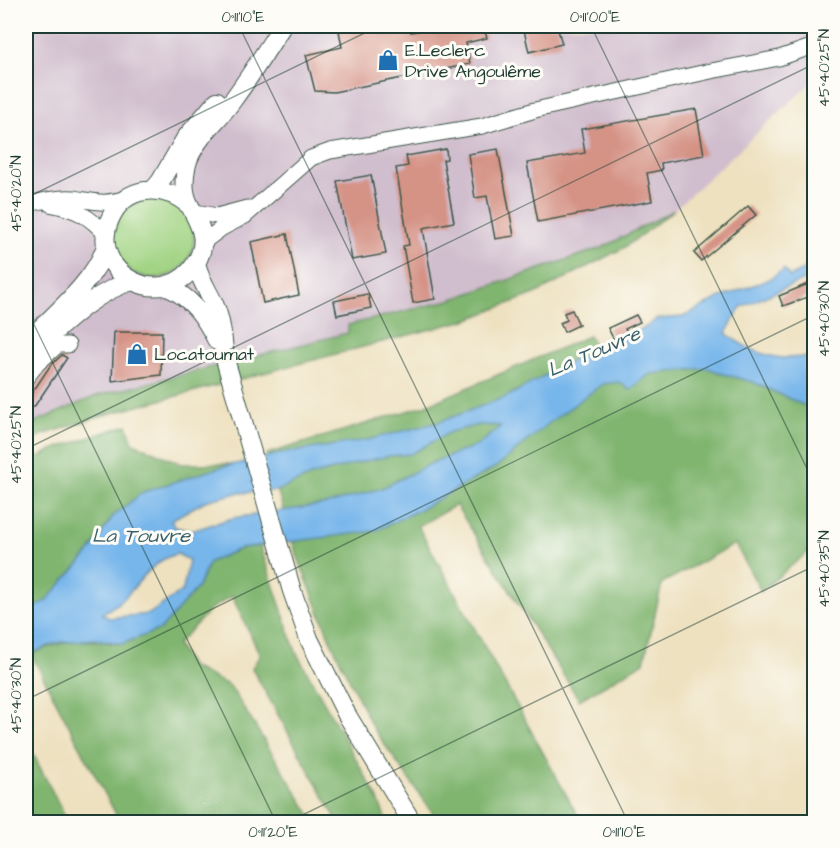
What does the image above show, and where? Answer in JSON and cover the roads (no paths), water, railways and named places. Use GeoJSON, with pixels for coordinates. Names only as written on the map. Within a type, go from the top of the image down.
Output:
{"type":"FeatureCollection","features":[{"type":"Feature","properties":{"kind":"main road"},"geometry":{"type":"LineString","coordinates":[[153,190],[185,139],[224,93],[268,26]]}},
{"type":"Feature","properties":{"kind":"main road"},"geometry":{"type":"LineString","coordinates":[[165,286],[183,277],[196,262],[202,243],[201,227],[185,185],[188,161],[205,133],[250,76],[282,26]]}},
{"type":"Feature","properties":{"kind":"main road"},"geometry":{"type":"LineString","coordinates":[[26,344],[93,274],[102,259],[110,220],[127,198],[153,190],[166,192],[179,197],[192,208]]}},
{"type":"Feature","properties":{"kind":"main road"},"geometry":{"type":"LineString","coordinates":[[106,241],[115,267],[132,281],[148,286],[165,286],[189,300],[207,321],[225,359]]}},
{"type":"Feature","properties":{"kind":"main road"},"geometry":{"type":"LineString","coordinates":[[196,262],[200,280],[215,307],[220,322],[225,359],[292,591],[309,639],[347,715],[412,822]]}},
{"type":"Feature","properties":{"kind":"main road"},"geometry":{"type":"LineString","coordinates":[[26,357],[90,303],[132,281]]}},
{"type":"Feature","properties":{"kind":"main road"},"geometry":{"type":"LineString","coordinates":[[378,764],[420,822]]}},
{"type":"Feature","properties":{"kind":"street"},"geometry":{"type":"LineString","coordinates":[[202,243],[222,228],[245,216],[311,158],[330,151],[482,126],[535,110],[779,58],[814,46]]}},
{"type":"Feature","properties":{"kind":"street"},"geometry":{"type":"LineString","coordinates":[[33,203],[74,198],[94,203],[113,203],[127,198]]}},
{"type":"Feature","properties":{"kind":"street"},"geometry":{"type":"LineString","coordinates":[[33,203],[79,212],[93,221],[106,241]]}},
{"type":"Feature","properties":{"kind":"street"},"geometry":{"type":"LineString","coordinates":[[192,208],[204,215],[217,216],[241,211],[258,204]]}},
{"type":"Feature","properties":{"kind":"street"},"geometry":{"type":"LineString","coordinates":[[26,378],[37,364],[58,345],[68,345]]}},
{"type":"Feature","properties":{"kind":"water","name":"La Touvre"},"geometry":{"type":"Polygon","coordinates":[[[814,263],[814,280],[806,279],[741,307],[726,333],[746,347],[762,354],[787,358],[804,357],[814,360],[814,410],[753,382],[708,368],[650,374],[630,390],[619,382],[603,384],[553,420],[496,467],[421,509],[375,531],[242,548],[209,562],[198,587],[161,629],[122,644],[95,639],[56,643],[26,656],[26,612],[46,601],[90,552],[113,516],[143,492],[218,468],[279,454],[367,440],[439,422],[506,397],[570,362],[648,326],[656,319],[683,317],[719,298],[770,279],[784,269],[790,277],[814,263]],[[479,425],[450,432],[411,454],[362,462],[311,476],[276,491],[237,493],[205,501],[171,520],[175,527],[191,531],[233,518],[328,504],[382,488],[436,461],[478,445],[501,426],[479,425]],[[177,554],[153,567],[122,600],[102,614],[109,618],[149,614],[183,590],[189,560],[177,554]]]}},
{"type":"Feature","properties":{"kind":"place","name":"E.Leclerc Drive Angoulême"},"geometry":{"type":"Point","coordinates":[388,60]}},
{"type":"Feature","properties":{"kind":"place","name":"Locatoumat"},"geometry":{"type":"Point","coordinates":[137,354]}}]}
